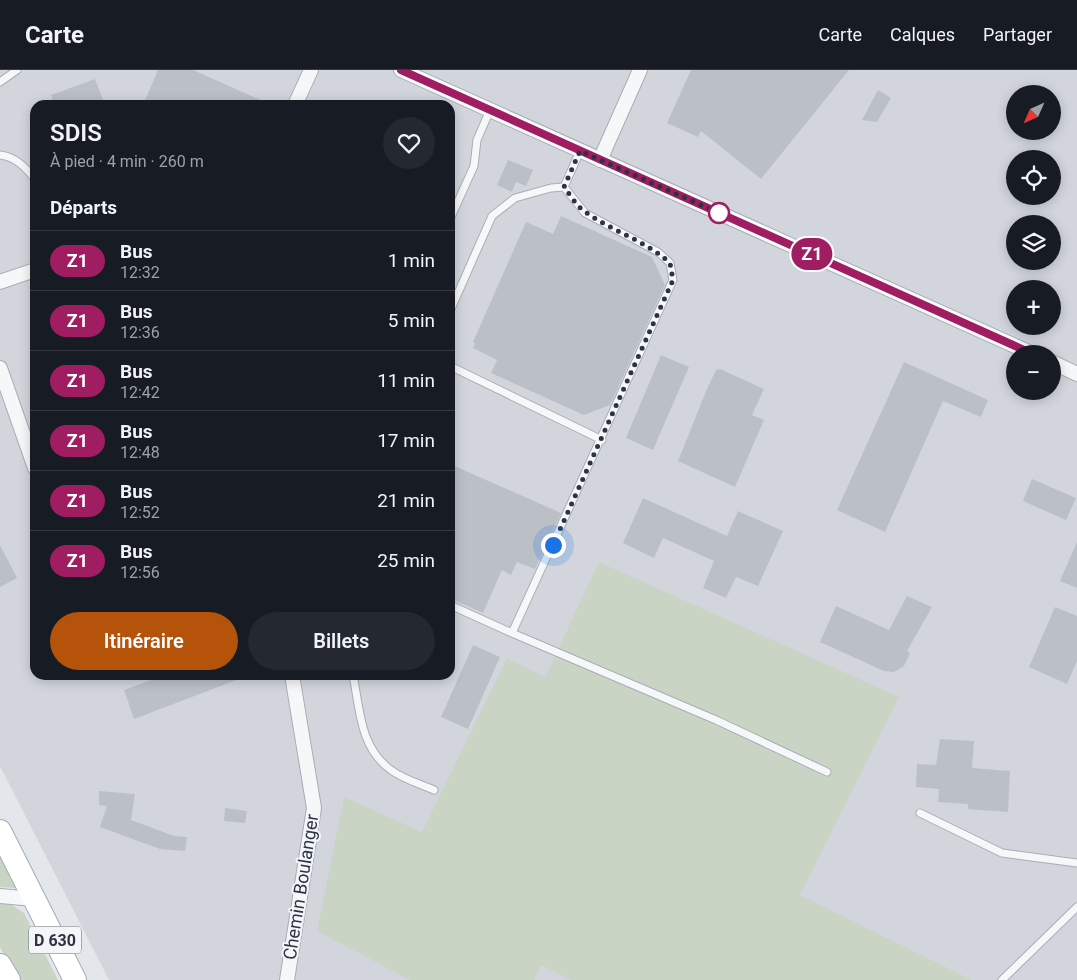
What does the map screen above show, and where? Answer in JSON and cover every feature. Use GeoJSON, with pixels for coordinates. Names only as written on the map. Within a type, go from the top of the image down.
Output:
{"type":"FeatureCollection","features":[{"type":"Feature","properties":{"kind":"main road","name":"D 630"},"geometry":{"type":"LineString","coordinates":[[0,831],[75,980]]}},
{"type":"Feature","properties":{"kind":"main road"},"geometry":{"type":"LineString","coordinates":[[0,964],[8,980]]}},
{"type":"Feature","properties":{"kind":"street"},"geometry":{"type":"LineString","coordinates":[[298,100],[311,70]]}},
{"type":"Feature","properties":{"kind":"street"},"geometry":{"type":"LineString","coordinates":[[401,70],[1013,345]]}},
{"type":"Feature","properties":{"kind":"street"},"geometry":{"type":"LineString","coordinates":[[600,160],[640,70]]}},
{"type":"Feature","properties":{"kind":"street"},"geometry":{"type":"LineString","coordinates":[[0,282],[30,272]]}},
{"type":"Feature","properties":{"kind":"street"},"geometry":{"type":"LineString","coordinates":[[1061,366],[1077,374]]}},
{"type":"Feature","properties":{"kind":"street"},"geometry":{"type":"LineString","coordinates":[[0,368],[30,454]]}},
{"type":"Feature","properties":{"kind":"street","name":"Chemin Boulanger"},"geometry":{"type":"LineString","coordinates":[[287,980],[314,808],[293,680]]}},
{"type":"Feature","properties":{"kind":"street"},"geometry":{"type":"LineString","coordinates":[[0,896],[34,899]]}},
{"type":"Feature","properties":{"kind":"lane"},"geometry":{"type":"LineString","coordinates":[[0,82],[17,70]]}},
{"type":"Feature","properties":{"kind":"lane"},"geometry":{"type":"LineString","coordinates":[[455,208],[474,166],[477,140],[490,110]]}},
{"type":"Feature","properties":{"kind":"lane"},"geometry":{"type":"LineString","coordinates":[[564,187],[580,151]]}},
{"type":"Feature","properties":{"kind":"lane"},"geometry":{"type":"LineString","coordinates":[[0,155],[10,156],[23,165],[30,173]]}},
{"type":"Feature","properties":{"kind":"lane"},"geometry":{"type":"LineString","coordinates":[[455,300],[492,216],[515,198],[550,188],[564,187]]}},
{"type":"Feature","properties":{"kind":"lane"},"geometry":{"type":"LineString","coordinates":[[512,633],[602,440],[673,280],[670,263],[658,252],[586,213],[564,187]]}},
{"type":"Feature","properties":{"kind":"lane"},"geometry":{"type":"LineString","coordinates":[[455,368],[602,440]]}},
{"type":"Feature","properties":{"kind":"lane"},"geometry":{"type":"LineString","coordinates":[[455,606],[512,633],[716,720],[827,772]]}},
{"type":"Feature","properties":{"kind":"lane"},"geometry":{"type":"LineString","coordinates":[[354,680],[366,742],[376,757],[392,771],[434,790]]}},
{"type":"Feature","properties":{"kind":"lane"},"geometry":{"type":"LineString","coordinates":[[920,813],[1002,854],[1077,863]]}},
{"type":"Feature","properties":{"kind":"lane"},"geometry":{"type":"LineString","coordinates":[[1002,980],[1077,907]]}},
{"type":"Feature","properties":{"kind":"shaded area"},"geometry":{"type":"Polygon","coordinates":[[[0,70],[1077,70],[1077,980],[109,980],[0,766],[0,70]]]}},
{"type":"Feature","properties":{"kind":"green space"},"geometry":{"type":"Polygon","coordinates":[[[599,562],[899,697],[800,895],[972,980],[571,980],[541,965],[534,980],[410,980],[317,931],[344,797],[422,832],[507,658],[545,677],[599,562]]]}},
{"type":"Feature","properties":{"kind":"green space"},"geometry":{"type":"Polygon","coordinates":[[[0,850],[17,888],[0,887],[0,850]]]}},
{"type":"Feature","properties":{"kind":"green space"},"geometry":{"type":"Polygon","coordinates":[[[0,900],[6,901],[24,913],[58,980],[18,980],[0,947],[0,900]]]}},
{"type":"Feature","properties":{"kind":"building"},"geometry":{"type":"Polygon","coordinates":[[[158,70],[193,70],[261,100],[145,100],[158,70]]]}},
{"type":"Feature","properties":{"kind":"building"},"geometry":{"type":"Polygon","coordinates":[[[691,70],[849,70],[761,179],[701,131],[698,137],[667,123],[691,70]]]}},
{"type":"Feature","properties":{"kind":"building"},"geometry":{"type":"Polygon","coordinates":[[[95,79],[103,100],[52,100],[51,95],[95,79]]]}},
{"type":"Feature","properties":{"kind":"building"},"geometry":{"type":"Polygon","coordinates":[[[878,90],[891,98],[877,122],[862,120],[878,90]]]}},
{"type":"Feature","properties":{"kind":"building"},"geometry":{"type":"Polygon","coordinates":[[[508,160],[533,170],[526,186],[516,182],[512,192],[497,185],[508,160]]]}},
{"type":"Feature","properties":{"kind":"building"},"geometry":{"type":"Polygon","coordinates":[[[561,216],[652,257],[665,285],[610,405],[584,415],[491,373],[497,360],[473,348],[475,343],[473,342],[526,222],[553,234],[561,216]]]}},
{"type":"Feature","properties":{"kind":"building"},"geometry":{"type":"Polygon","coordinates":[[[661,355],[689,367],[653,450],[626,438],[661,355]]]}},
{"type":"Feature","properties":{"kind":"building"},"geometry":{"type":"Polygon","coordinates":[[[904,362],[988,400],[981,417],[943,401],[885,532],[837,510],[904,362]]]}},
{"type":"Feature","properties":{"kind":"building"},"geometry":{"type":"Polygon","coordinates":[[[720,369],[764,389],[752,415],[764,420],[735,487],[678,461],[706,391],[716,370],[720,369]]]}},
{"type":"Feature","properties":{"kind":"building"},"geometry":{"type":"Polygon","coordinates":[[[455,466],[561,513],[535,569],[517,562],[511,575],[502,570],[483,613],[455,600],[455,466]]]}},
{"type":"Feature","properties":{"kind":"building"},"geometry":{"type":"Polygon","coordinates":[[[1032,479],[1076,498],[1066,520],[1023,501],[1032,479]]]}},
{"type":"Feature","properties":{"kind":"building"},"geometry":{"type":"Polygon","coordinates":[[[643,498],[727,536],[738,511],[783,531],[758,586],[736,577],[726,598],[703,588],[714,561],[663,538],[654,558],[623,543],[643,498]]]}},
{"type":"Feature","properties":{"kind":"building"},"geometry":{"type":"Polygon","coordinates":[[[1077,542],[1077,588],[1060,581],[1077,542]]]}},
{"type":"Feature","properties":{"kind":"building"},"geometry":{"type":"Polygon","coordinates":[[[0,545],[17,578],[0,587],[0,545]]]}},
{"type":"Feature","properties":{"kind":"building"},"geometry":{"type":"Polygon","coordinates":[[[907,596],[932,607],[907,651],[910,653],[904,666],[894,672],[884,671],[820,642],[836,606],[889,630],[907,596]]]}},
{"type":"Feature","properties":{"kind":"building"},"geometry":{"type":"Polygon","coordinates":[[[1055,607],[1077,616],[1077,661],[1067,684],[1029,667],[1055,607]]]}},
{"type":"Feature","properties":{"kind":"building"},"geometry":{"type":"Polygon","coordinates":[[[473,645],[500,657],[468,729],[441,717],[473,645]]]}},
{"type":"Feature","properties":{"kind":"building"},"geometry":{"type":"Polygon","coordinates":[[[151,680],[236,680],[134,719],[124,690],[151,680]]]}},
{"type":"Feature","properties":{"kind":"building"},"geometry":{"type":"Polygon","coordinates":[[[940,739],[974,741],[972,768],[1010,771],[1008,812],[968,809],[968,804],[938,802],[939,789],[916,787],[917,764],[936,765],[940,739]]]}},
{"type":"Feature","properties":{"kind":"building"},"geometry":{"type":"Polygon","coordinates":[[[99,791],[135,794],[131,820],[174,836],[187,837],[185,851],[160,849],[100,827],[107,806],[99,805],[99,791]]]}},
{"type":"Feature","properties":{"kind":"building"},"geometry":{"type":"Polygon","coordinates":[[[225,808],[247,811],[245,823],[224,821],[225,808]]]}},
{"type":"Feature","properties":{"kind":"bus line","name":"Z1"},"geometry":{"type":"LineString","coordinates":[[401,70],[1013,345]]}},
{"type":"Feature","properties":{"kind":"route"},"geometry":{"type":"LineString","coordinates":[[553,545],[673,280],[670,263],[658,252],[586,213],[574,202],[564,187],[580,151],[719,213]]}}]}
